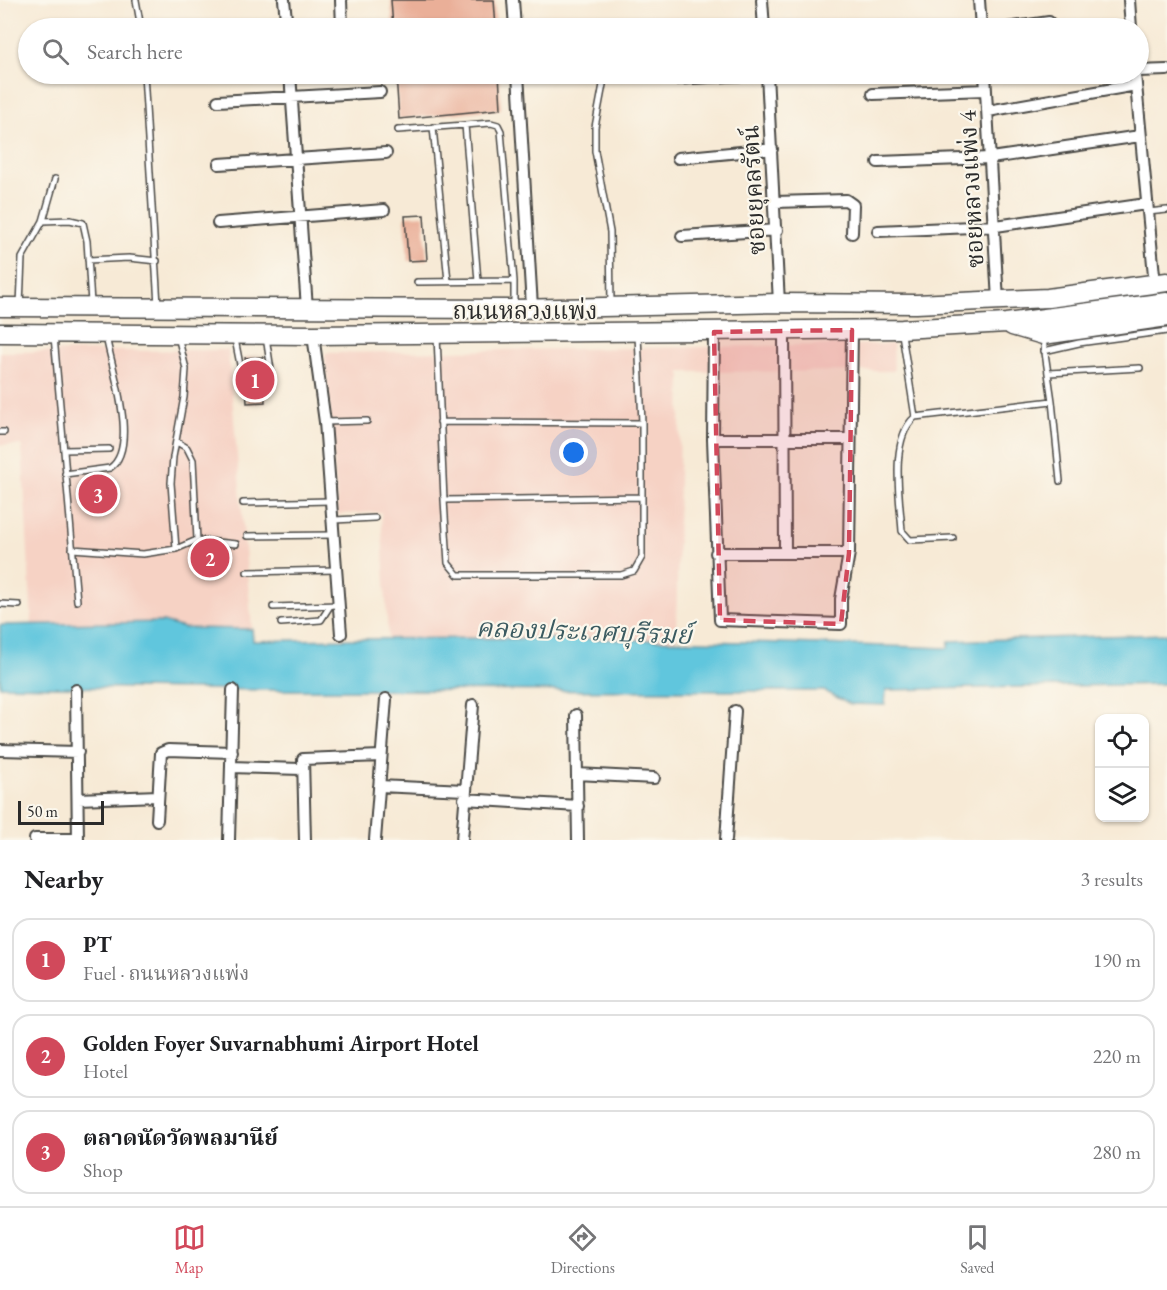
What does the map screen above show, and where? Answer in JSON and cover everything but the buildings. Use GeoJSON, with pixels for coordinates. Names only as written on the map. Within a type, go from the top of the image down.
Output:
{"type":"FeatureCollection","features":[{"type":"Feature","properties":{"kind":"main road","name":"ถนนหลวงแพ่ง"},"geometry":{"type":"LineString","coordinates":[[0,307],[514,309],[611,305],[999,301],[1048,298],[1162,276]]}},
{"type":"Feature","properties":{"kind":"main road"},"geometry":{"type":"LineString","coordinates":[[999,301],[1047,288],[1162,276]]}},
{"type":"Feature","properties":{"kind":"main road"},"geometry":{"type":"LineString","coordinates":[[28,307],[179,326],[648,311],[967,310],[1054,305],[1167,289]]}},
{"type":"Feature","properties":{"kind":"main road"},"geometry":{"type":"LineString","coordinates":[[0,322],[852,324],[1048,311],[1167,295]]}},
{"type":"Feature","properties":{"kind":"main road"},"geometry":{"type":"LineString","coordinates":[[1046,335],[1167,302]]}},
{"type":"Feature","properties":{"kind":"main road"},"geometry":{"type":"LineString","coordinates":[[1046,335],[1167,317]]}},
{"type":"Feature","properties":{"kind":"main road","name":"ถนนหลวงแพ่ง"},"geometry":{"type":"LineString","coordinates":[[0,333],[106,334],[179,326],[234,335],[638,333],[902,329],[1005,323],[1046,335]]}},
{"type":"Feature","properties":{"kind":"street"},"geometry":{"type":"LineString","coordinates":[[284,0],[285,18]]}},
{"type":"Feature","properties":{"kind":"street"},"geometry":{"type":"LineString","coordinates":[[341,0],[341,18]]}},
{"type":"Feature","properties":{"kind":"street"},"geometry":{"type":"LineString","coordinates":[[513,0],[514,18]]}},
{"type":"Feature","properties":{"kind":"street"},"geometry":{"type":"LineString","coordinates":[[762,0],[763,18]]}},
{"type":"Feature","properties":{"kind":"street"},"geometry":{"type":"LineString","coordinates":[[979,0],[980,18]]}},
{"type":"Feature","properties":{"kind":"street"},"geometry":{"type":"LineString","coordinates":[[1129,0],[1130,18]]}},
{"type":"Feature","properties":{"kind":"street"},"geometry":{"type":"LineString","coordinates":[[1149,71],[1167,70]]}},
{"type":"Feature","properties":{"kind":"street"},"geometry":{"type":"LineString","coordinates":[[291,84],[307,308]]}},
{"type":"Feature","properties":{"kind":"street"},"geometry":{"type":"LineString","coordinates":[[519,84],[532,307]]}},
{"type":"Feature","properties":{"kind":"street","name":"ซอยยุคลรัตน์"},"geometry":{"type":"LineString","coordinates":[[767,84],[777,230],[779,303]]}},
{"type":"Feature","properties":{"kind":"street","name":"ซอยหลวงแพ่ง 4"},"geometry":{"type":"LineString","coordinates":[[986,84],[999,301]]}},
{"type":"Feature","properties":{"kind":"street"},"geometry":{"type":"LineString","coordinates":[[988,111],[1136,85],[1146,208],[1162,276]]}},
{"type":"Feature","properties":{"kind":"street"},"geometry":{"type":"LineString","coordinates":[[873,94],[986,90]]}},
{"type":"Feature","properties":{"kind":"street"},"geometry":{"type":"LineString","coordinates":[[218,101],[380,92]]}},
{"type":"Feature","properties":{"kind":"street"},"geometry":{"type":"LineString","coordinates":[[878,162],[991,158],[1140,136]]}},
{"type":"Feature","properties":{"kind":"street"},"geometry":{"type":"LineString","coordinates":[[678,158],[772,149]]}},
{"type":"Feature","properties":{"kind":"street"},"geometry":{"type":"LineString","coordinates":[[219,164],[386,153]]}},
{"type":"Feature","properties":{"kind":"street"},"geometry":{"type":"LineString","coordinates":[[775,202],[846,200],[853,205],[852,233]]}},
{"type":"Feature","properties":{"kind":"street"},"geometry":{"type":"LineString","coordinates":[[878,231],[996,226],[1146,208]]}},
{"type":"Feature","properties":{"kind":"street"},"geometry":{"type":"LineString","coordinates":[[218,223],[384,210]]}},
{"type":"Feature","properties":{"kind":"street"},"geometry":{"type":"LineString","coordinates":[[682,236],[777,230]]}},
{"type":"Feature","properties":{"kind":"street"},"geometry":{"type":"LineString","coordinates":[[784,330],[785,553]]}},
{"type":"Feature","properties":{"kind":"street"},"geometry":{"type":"LineString","coordinates":[[714,332],[713,439],[720,620],[841,624],[841,599],[849,554],[852,330]]}},
{"type":"Feature","properties":{"kind":"street"},"geometry":{"type":"LineString","coordinates":[[313,335],[325,422],[334,520],[336,570],[334,605],[341,634]]}},
{"type":"Feature","properties":{"kind":"street"},"geometry":{"type":"LineString","coordinates":[[713,439],[850,439]]}},
{"type":"Feature","properties":{"kind":"street"},"geometry":{"type":"LineString","coordinates":[[716,553],[849,554]]}},
{"type":"Feature","properties":{"kind":"street"},"geometry":{"type":"LineString","coordinates":[[35,838],[78,839],[76,690]]}},
{"type":"Feature","properties":{"kind":"street"},"geometry":{"type":"LineString","coordinates":[[229,840],[233,690]]}},
{"type":"Feature","properties":{"kind":"street"},"geometry":{"type":"LineString","coordinates":[[375,840],[386,699]]}},
{"type":"Feature","properties":{"kind":"street"},"geometry":{"type":"LineString","coordinates":[[462,840],[473,705]]}},
{"type":"Feature","properties":{"kind":"street"},"geometry":{"type":"LineString","coordinates":[[726,840],[735,711]]}},
{"type":"Feature","properties":{"kind":"street"},"geometry":{"type":"LineString","coordinates":[[576,715],[578,840]]}},
{"type":"Feature","properties":{"kind":"street"},"geometry":{"type":"LineString","coordinates":[[0,750],[78,753]]}},
{"type":"Feature","properties":{"kind":"street"},"geometry":{"type":"LineString","coordinates":[[157,820],[160,756],[164,751],[232,752]]}},
{"type":"Feature","properties":{"kind":"street"},"geometry":{"type":"LineString","coordinates":[[305,840],[303,759],[307,757],[381,756]]}},
{"type":"Feature","properties":{"kind":"street"},"geometry":{"type":"LineString","coordinates":[[231,767],[302,769]]}},
{"type":"Feature","properties":{"kind":"street"},"geometry":{"type":"LineString","coordinates":[[578,774],[654,778]]}},
{"type":"Feature","properties":{"kind":"street"},"geometry":{"type":"LineString","coordinates":[[379,786],[578,806]]}},
{"type":"Feature","properties":{"kind":"street"},"geometry":{"type":"LineString","coordinates":[[78,799],[158,796]]}},
{"type":"Feature","properties":{"kind":"lane"},"geometry":{"type":"LineString","coordinates":[[136,0],[139,18]]}},
{"type":"Feature","properties":{"kind":"lane"},"geometry":{"type":"LineString","coordinates":[[145,84],[158,308]]}},
{"type":"Feature","properties":{"kind":"lane"},"geometry":{"type":"LineString","coordinates":[[603,84],[595,127],[595,151],[610,232],[611,305]]}},
{"type":"Feature","properties":{"kind":"lane"},"geometry":{"type":"LineString","coordinates":[[398,130],[491,123],[498,125],[501,131],[514,281],[514,309]]}},
{"type":"Feature","properties":{"kind":"lane"},"geometry":{"type":"LineString","coordinates":[[465,125],[478,281]]}},
{"type":"Feature","properties":{"kind":"lane"},"geometry":{"type":"LineString","coordinates":[[433,127],[448,281]]}},
{"type":"Feature","properties":{"kind":"lane"},"geometry":{"type":"LineString","coordinates":[[28,307],[22,258],[43,221],[55,179]]}},
{"type":"Feature","properties":{"kind":"lane"},"geometry":{"type":"LineString","coordinates":[[1146,208],[1167,210]]}},
{"type":"Feature","properties":{"kind":"lane"},"geometry":{"type":"LineString","coordinates":[[43,221],[70,220],[83,224],[92,307]]}},
{"type":"Feature","properties":{"kind":"lane"},"geometry":{"type":"LineString","coordinates":[[88,260],[157,261]]}},
{"type":"Feature","properties":{"kind":"lane"},"geometry":{"type":"LineString","coordinates":[[417,282],[514,281]]}},
{"type":"Feature","properties":{"kind":"lane"},"geometry":{"type":"LineString","coordinates":[[176,549],[171,483],[186,369],[179,326]]}},
{"type":"Feature","properties":{"kind":"lane"},"geometry":{"type":"LineString","coordinates":[[902,329],[915,417]]}},
{"type":"Feature","properties":{"kind":"lane"},"geometry":{"type":"LineString","coordinates":[[1060,481],[1046,335],[1079,343],[1167,331]]}},
{"type":"Feature","properties":{"kind":"lane"},"geometry":{"type":"LineString","coordinates":[[437,334],[448,563],[458,575],[621,576],[634,571],[642,557],[642,423],[638,333]]}},
{"type":"Feature","properties":{"kind":"lane"},"geometry":{"type":"LineString","coordinates":[[53,334],[77,601]]}},
{"type":"Feature","properties":{"kind":"lane"},"geometry":{"type":"LineString","coordinates":[[65,474],[110,468],[116,464],[123,451],[118,379],[106,334]]}},
{"type":"Feature","properties":{"kind":"lane"},"geometry":{"type":"LineString","coordinates":[[234,335],[242,375],[246,380]]}},
{"type":"Feature","properties":{"kind":"lane"},"geometry":{"type":"LineString","coordinates":[[264,380],[271,369],[266,335]]}},
{"type":"Feature","properties":{"kind":"lane"},"geometry":{"type":"LineString","coordinates":[[1049,373],[1140,368]]}},
{"type":"Feature","properties":{"kind":"lane"},"geometry":{"type":"LineString","coordinates":[[953,538],[910,540],[902,531],[899,452],[904,430],[915,417],[1052,401]]}},
{"type":"Feature","properties":{"kind":"lane"},"geometry":{"type":"LineString","coordinates":[[325,422],[367,421]]}},
{"type":"Feature","properties":{"kind":"lane"},"geometry":{"type":"LineString","coordinates":[[440,422],[642,423]]}},
{"type":"Feature","properties":{"kind":"lane"},"geometry":{"type":"LineString","coordinates":[[177,442],[187,448],[194,460],[197,540]]}},
{"type":"Feature","properties":{"kind":"lane"},"geometry":{"type":"LineString","coordinates":[[64,450],[109,448]]}},
{"type":"Feature","properties":{"kind":"lane"},"geometry":{"type":"LineString","coordinates":[[444,500],[642,497]]}},
{"type":"Feature","properties":{"kind":"lane"},"geometry":{"type":"LineString","coordinates":[[243,503],[332,501]]}},
{"type":"Feature","properties":{"kind":"lane"},"geometry":{"type":"LineString","coordinates":[[334,520],[375,518]]}},
{"type":"Feature","properties":{"kind":"lane"},"geometry":{"type":"LineString","coordinates":[[247,536],[334,535]]}},
{"type":"Feature","properties":{"kind":"lane"},"geometry":{"type":"LineString","coordinates":[[72,549],[143,554],[176,549],[197,540],[236,544]]}},
{"type":"Feature","properties":{"kind":"lane"},"geometry":{"type":"LineString","coordinates":[[247,572],[336,570]]}},
{"type":"Feature","properties":{"kind":"lane"},"geometry":{"type":"LineString","coordinates":[[0,604],[19,605]]}},
{"type":"Feature","properties":{"kind":"lane"},"geometry":{"type":"LineString","coordinates":[[273,607],[334,605]]}},
{"type":"Feature","properties":{"kind":"lane"},"geometry":{"type":"LineString","coordinates":[[281,623],[321,620],[334,605]]}},
{"type":"Feature","properties":{"kind":"highlighted area"},"geometry":{"type":"Polygon","coordinates":[[[852,330],[849,553],[841,624],[720,620],[714,332],[852,330]]]}},
{"type":"Feature","properties":{"kind":"shaded area"},"geometry":{"type":"Polygon","coordinates":[[[893,344],[894,371],[681,372],[676,639],[388,638],[381,512],[338,514],[325,353],[893,344]]]}},
{"type":"Feature","properties":{"kind":"shaded area"},"geometry":{"type":"Polygon","coordinates":[[[228,350],[252,629],[184,628],[163,622],[32,625],[22,445],[0,445],[0,352],[228,350]]]}},
{"type":"Feature","properties":{"kind":"water"},"geometry":{"type":"Polygon","coordinates":[[[163,622],[184,628],[252,629],[253,641],[427,638],[600,639],[948,648],[949,641],[1167,634],[1167,684],[886,690],[885,705],[850,704],[824,691],[265,690],[0,686],[0,625],[163,622]]]}},
{"type":"Feature","properties":{"kind":"place","name":"PT"},"geometry":{"type":"Point","coordinates":[255,380]}},
{"type":"Feature","properties":{"kind":"place","name":"ตลาดนัดวัดพลมานีย์"},"geometry":{"type":"Point","coordinates":[98,494]}},
{"type":"Feature","properties":{"kind":"place","name":"Golden Foyer Suvarnabhumi Airport Hotel"},"geometry":{"type":"Point","coordinates":[210,558]}},
{"type":"Feature","properties":{"kind":"water label","name":"คลองประเวศบุรีรมย์"},"geometry":{"type":"Point","coordinates":[584,631]}}]}
